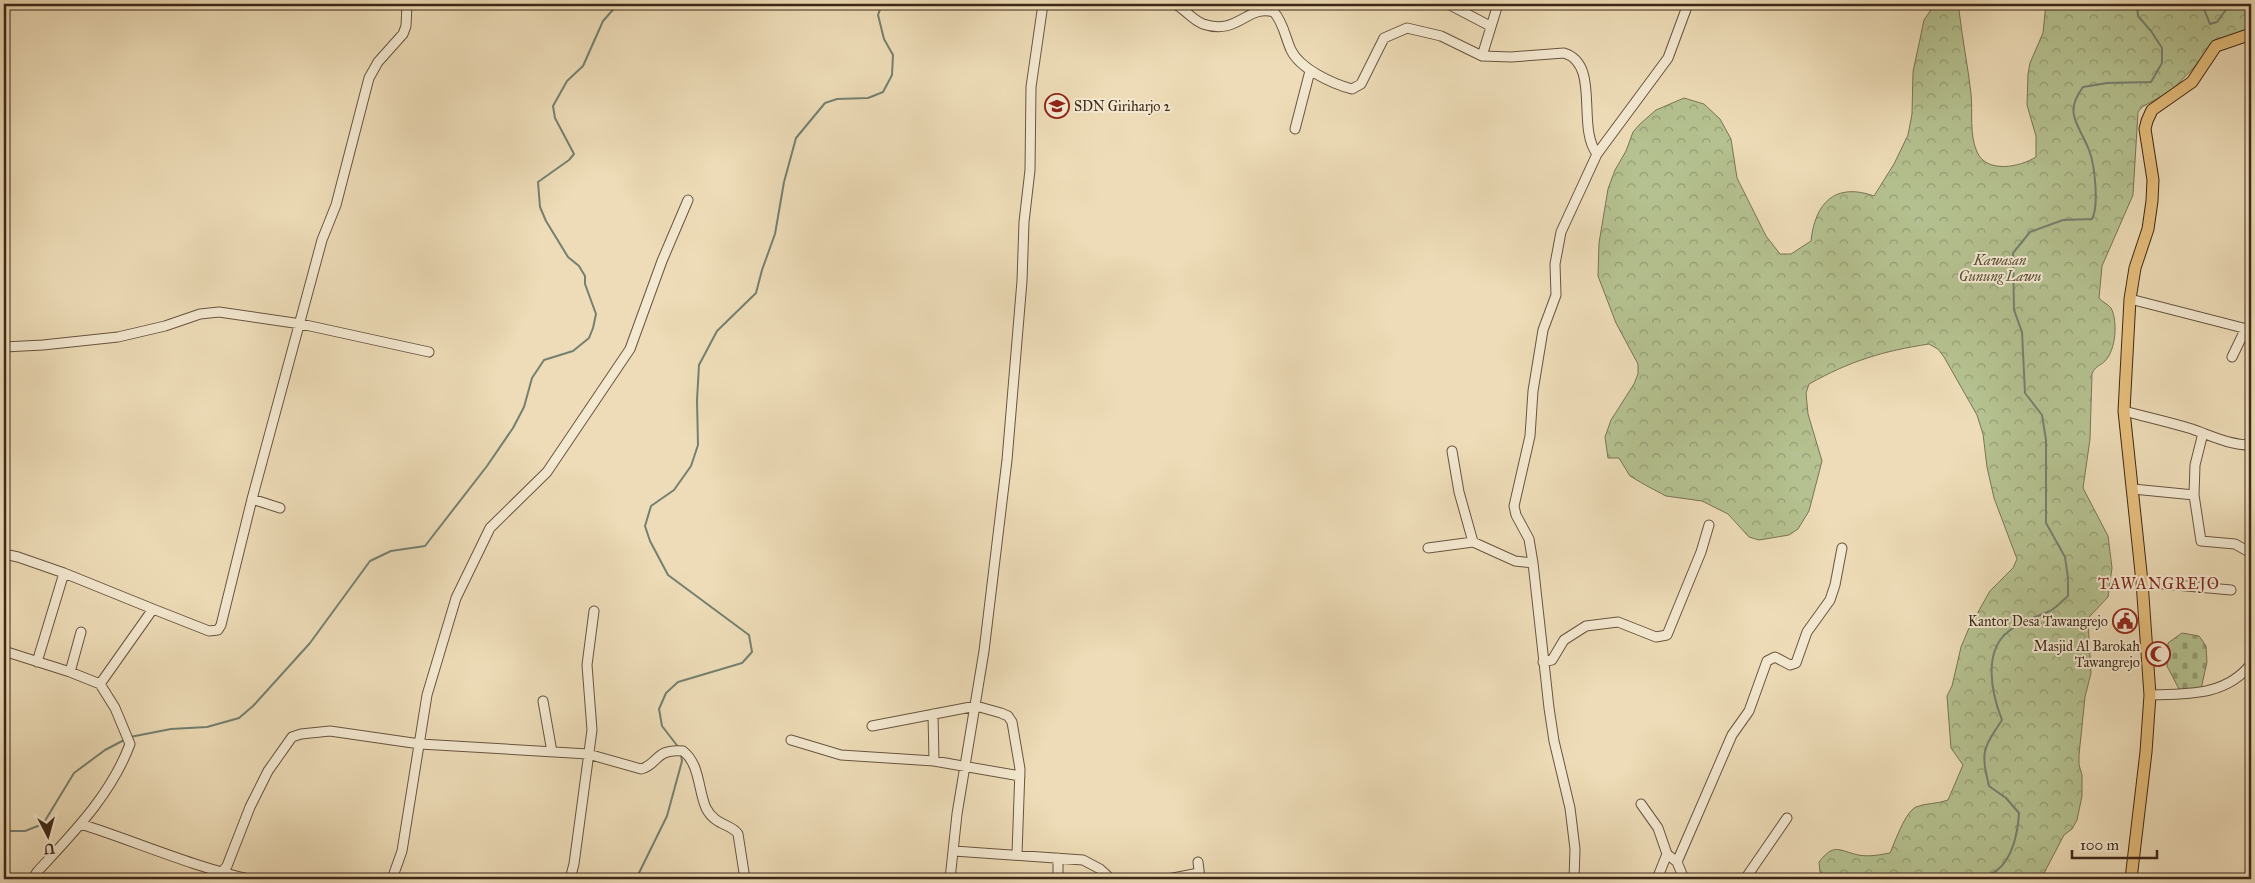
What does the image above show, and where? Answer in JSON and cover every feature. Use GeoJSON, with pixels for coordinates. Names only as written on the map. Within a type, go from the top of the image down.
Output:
{"type":"FeatureCollection","features":[{"type":"Feature","properties":{"kind":"main road"},"geometry":{"type":"LineString","coordinates":[[2131,879],[2146,752],[2150,695],[2142,582],[2124,411],[2130,299],[2135,268],[2148,229],[2152,201],[2152,164],[2146,129],[2149,115],[2164,100],[2192,82],[2216,46],[2251,34]]}},
{"type":"Feature","properties":{"kind":"street"},"geometry":{"type":"LineString","coordinates":[[4,554],[64,573],[199,629],[218,630],[222,621],[252,499],[301,324],[322,240],[336,205],[369,78],[378,62],[403,34],[406,26],[407,4]]}},
{"type":"Feature","properties":{"kind":"street"},"geometry":{"type":"LineString","coordinates":[[950,879],[957,814],[976,706],[1007,460],[1022,281],[1024,222],[1030,170],[1031,87],[1043,4]]}},
{"type":"Feature","properties":{"kind":"street"},"geometry":{"type":"LineString","coordinates":[[1175,4],[1203,24],[1219,26],[1234,24],[1259,10],[1274,12],[1282,21],[1291,51],[1310,71],[1345,87],[1356,88],[1361,84],[1384,38],[1407,28],[1441,36],[1482,56],[1564,53],[1576,58],[1583,70],[1588,139],[1597,154]]}},
{"type":"Feature","properties":{"kind":"street"},"geometry":{"type":"LineString","coordinates":[[1448,4],[1490,26]]}},
{"type":"Feature","properties":{"kind":"street"},"geometry":{"type":"LineString","coordinates":[[1482,56],[1498,4]]}},
{"type":"Feature","properties":{"kind":"street"},"geometry":{"type":"LineString","coordinates":[[1574,879],[1575,849],[1570,808],[1554,742],[1543,662],[1533,563],[1529,539],[1516,515],[1514,506],[1530,436],[1533,391],[1543,330],[1556,295],[1557,247],[1562,232],[1597,154],[1668,58],[1688,4]]}},
{"type":"Feature","properties":{"kind":"street"},"geometry":{"type":"LineString","coordinates":[[1295,129],[1310,71]]}},
{"type":"Feature","properties":{"kind":"street"},"geometry":{"type":"LineString","coordinates":[[392,879],[402,851],[427,695],[433,669],[456,598],[478,549],[490,528],[547,472],[630,349],[662,261],[688,200]]}},
{"type":"Feature","properties":{"kind":"street"},"geometry":{"type":"LineString","coordinates":[[2130,299],[2248,329],[2232,357]]}},
{"type":"Feature","properties":{"kind":"street"},"geometry":{"type":"LineString","coordinates":[[4,346],[43,345],[118,337],[165,326],[200,314],[219,312],[301,324],[429,352]]}},
{"type":"Feature","properties":{"kind":"street"},"geometry":{"type":"LineString","coordinates":[[2124,411],[2203,433],[2218,440],[2237,444],[2251,444]]}},
{"type":"Feature","properties":{"kind":"street"},"geometry":{"type":"LineString","coordinates":[[2203,433],[2195,465],[2194,495],[2201,541],[2235,544],[2251,552]]}},
{"type":"Feature","properties":{"kind":"street"},"geometry":{"type":"LineString","coordinates":[[1452,451],[1459,492],[1473,542]]}},
{"type":"Feature","properties":{"kind":"street"},"geometry":{"type":"LineString","coordinates":[[2133,489],[2194,495]]}},
{"type":"Feature","properties":{"kind":"street"},"geometry":{"type":"LineString","coordinates":[[252,499],[280,508]]}},
{"type":"Feature","properties":{"kind":"street"},"geometry":{"type":"LineString","coordinates":[[1543,662],[1552,660],[1564,640],[1572,633],[1586,626],[1618,622],[1656,637],[1667,635],[1701,552],[1709,525]]}},
{"type":"Feature","properties":{"kind":"street"},"geometry":{"type":"LineString","coordinates":[[1428,548],[1473,542],[1515,561],[1533,563]]}},
{"type":"Feature","properties":{"kind":"street"},"geometry":{"type":"LineString","coordinates":[[1677,862],[1732,735],[1749,711],[1767,662],[1774,657],[1790,665],[1796,663],[1807,632],[1830,600],[1842,548]]}},
{"type":"Feature","properties":{"kind":"street"},"geometry":{"type":"LineString","coordinates":[[37,662],[64,573]]}},
{"type":"Feature","properties":{"kind":"street"},"geometry":{"type":"LineString","coordinates":[[2142,582],[2232,590]]}},
{"type":"Feature","properties":{"kind":"street"},"geometry":{"type":"LineString","coordinates":[[100,684],[153,609]]}},
{"type":"Feature","properties":{"kind":"street"},"geometry":{"type":"LineString","coordinates":[[570,879],[574,864],[592,730],[587,665],[594,611]]}},
{"type":"Feature","properties":{"kind":"street"},"geometry":{"type":"LineString","coordinates":[[70,672],[80,632]]}},
{"type":"Feature","properties":{"kind":"street"},"geometry":{"type":"LineString","coordinates":[[7,652],[70,672],[100,684],[115,708],[130,744],[122,765],[103,796],[33,879]]}},
{"type":"Feature","properties":{"kind":"street"},"geometry":{"type":"LineString","coordinates":[[2150,695],[2200,693],[2212,690],[2236,679],[2251,664]]}},
{"type":"Feature","properties":{"kind":"street"},"geometry":{"type":"LineString","coordinates":[[543,701],[552,752]]}},
{"type":"Feature","properties":{"kind":"street"},"geometry":{"type":"LineString","coordinates":[[872,726],[976,706],[1008,716],[1012,722],[1020,776],[1017,854]]}},
{"type":"Feature","properties":{"kind":"street"},"geometry":{"type":"LineString","coordinates":[[933,714],[934,761]]}},
{"type":"Feature","properties":{"kind":"street"},"geometry":{"type":"LineString","coordinates":[[221,873],[235,851],[250,807],[268,771],[292,737],[301,734],[330,731],[420,744],[588,754],[641,769],[648,767],[662,754],[680,751],[690,757],[706,808],[722,826],[736,830],[745,879]]}},
{"type":"Feature","properties":{"kind":"street"},"geometry":{"type":"LineString","coordinates":[[790,740],[841,755],[934,761],[1020,776]]}},
{"type":"Feature","properties":{"kind":"street"},"geometry":{"type":"LineString","coordinates":[[1641,804],[1658,828],[1667,854],[1677,862],[1684,879]]}},
{"type":"Feature","properties":{"kind":"street"},"geometry":{"type":"LineString","coordinates":[[1745,879],[1787,818]]}},
{"type":"Feature","properties":{"kind":"street"},"geometry":{"type":"LineString","coordinates":[[81,824],[221,873],[249,879]]}},
{"type":"Feature","properties":{"kind":"street"},"geometry":{"type":"LineString","coordinates":[[954,851],[1083,860],[1111,879]]}},
{"type":"Feature","properties":{"kind":"street"},"geometry":{"type":"LineString","coordinates":[[1656,879],[1667,854]]}},
{"type":"Feature","properties":{"kind":"street"},"geometry":{"type":"LineString","coordinates":[[1058,858],[1058,879]]}},
{"type":"Feature","properties":{"kind":"street"},"geometry":{"type":"LineString","coordinates":[[1168,879],[1200,876],[1198,862]]}},
{"type":"Feature","properties":{"kind":"green space","name":"Kawasan Gunung Lawu"},"geometry":{"type":"Polygon","coordinates":[[[1935,4],[1955,4],[1959,10],[1971,94],[1972,131],[1975,145],[1982,159],[1996,166],[2013,166],[2036,157],[2036,136],[2027,105],[2028,74],[2030,63],[2043,33],[2046,4],[2089,4],[2098,10],[2102,4],[2251,4],[2251,32],[2202,59],[2171,91],[2142,107],[2138,112],[2133,195],[2102,266],[2099,298],[2111,308],[2115,320],[2115,335],[2109,356],[2092,374],[2090,439],[2083,488],[2108,536],[2112,568],[2108,597],[2090,616],[2088,622],[2091,673],[2085,697],[2079,755],[2082,775],[2082,796],[2077,820],[2072,829],[2064,835],[2041,879],[1829,879],[1820,872],[1819,862],[1824,856],[1837,849],[1866,856],[1890,853],[1904,821],[1912,810],[1916,807],[1948,800],[1963,765],[1951,748],[1947,696],[1952,686],[1961,647],[1969,628],[1990,591],[2013,568],[2017,559],[1994,498],[1987,467],[1983,434],[1977,415],[1944,357],[1938,349],[1929,344],[1867,358],[1809,384],[1806,393],[1808,414],[1822,461],[1809,511],[1798,529],[1789,535],[1759,540],[1749,537],[1728,514],[1702,501],[1666,496],[1630,476],[1619,458],[1608,458],[1605,437],[1611,420],[1634,384],[1638,374],[1638,364],[1616,323],[1598,276],[1599,243],[1608,189],[1633,132],[1656,110],[1684,98],[1704,104],[1720,119],[1731,139],[1737,178],[1766,236],[1780,254],[1791,254],[1811,241],[1817,216],[1822,206],[1829,199],[1838,194],[1848,192],[1860,192],[1874,196],[1894,164],[1908,135],[1912,114],[1913,72],[1924,20],[1935,4]]]}},
{"type":"Feature","properties":{"kind":"green space"},"geometry":{"type":"Polygon","coordinates":[[[2182,633],[2199,636],[2206,646],[2207,662],[2201,689],[2180,691],[2167,666],[2168,643],[2182,633]]]}},
{"type":"Feature","properties":{"kind":"waterway"},"geometry":{"type":"LineString","coordinates":[[130,737],[171,729],[207,727],[239,718],[253,706],[310,643],[370,561],[391,551],[425,546],[487,466],[513,428],[524,407],[532,378],[544,360],[573,351],[589,338],[596,314],[585,284],[585,276],[579,266],[568,257],[546,221],[540,207],[538,182],[569,160],[574,154],[555,118],[553,106],[567,81],[583,66],[603,21],[618,4]]}},
{"type":"Feature","properties":{"kind":"waterway"},"geometry":{"type":"LineString","coordinates":[[679,748],[662,726],[659,709],[666,693],[678,682],[742,663],[752,652],[749,635],[668,575],[650,541],[645,526],[651,506],[674,490],[691,466],[698,445],[697,400],[699,365],[717,331],[756,293],[775,234],[784,182],[796,138],[825,103],[837,99],[868,98],[883,92],[892,75],[893,55],[884,39],[878,15],[882,4]]}},
{"type":"Feature","properties":{"kind":"waterway"},"geometry":{"type":"LineString","coordinates":[[1974,879],[1996,871],[2007,859],[2014,844],[2019,813],[2006,798],[1989,786],[1985,766],[1984,758],[1987,745],[2002,720],[1993,686],[1992,661],[1995,650],[2009,631],[2024,622],[2050,611],[2068,596],[2065,557],[2046,523],[2046,440],[2042,415],[2025,393],[2022,332],[2014,310],[2013,253],[2030,232],[2063,220],[2092,219],[2096,195],[2093,165],[2089,150],[2077,126],[2073,112],[2074,105],[2083,87],[2107,83],[2151,82],[2162,63],[2162,48],[2138,16],[2137,4]]}},
{"type":"Feature","properties":{"kind":"waterway"},"geometry":{"type":"LineString","coordinates":[[2202,4],[2210,24],[2217,22],[2230,4]]}},
{"type":"Feature","properties":{"kind":"waterway"},"geometry":{"type":"LineString","coordinates":[[4,831],[25,831],[43,824],[74,773],[105,750],[126,739]]}},
{"type":"Feature","properties":{"kind":"waterway"},"geometry":{"type":"LineString","coordinates":[[636,879],[667,816],[682,761],[681,755]]}},
{"type":"Feature","properties":{"kind":"place","name":"SDN Giriharjo 2"},"geometry":{"type":"Point","coordinates":[1057,106]}},
{"type":"Feature","properties":{"kind":"place","name":"Kantor Desa Tawangrejo"},"geometry":{"type":"Point","coordinates":[2125,621]}},
{"type":"Feature","properties":{"kind":"place","name":"Masjid Al Barokah Tawangrejo"},"geometry":{"type":"Point","coordinates":[2158,654]}},
{"type":"Feature","properties":{"kind":"district","name":"TAWANGREJO"},"geometry":{"type":"Point","coordinates":[2159,583]}}]}
